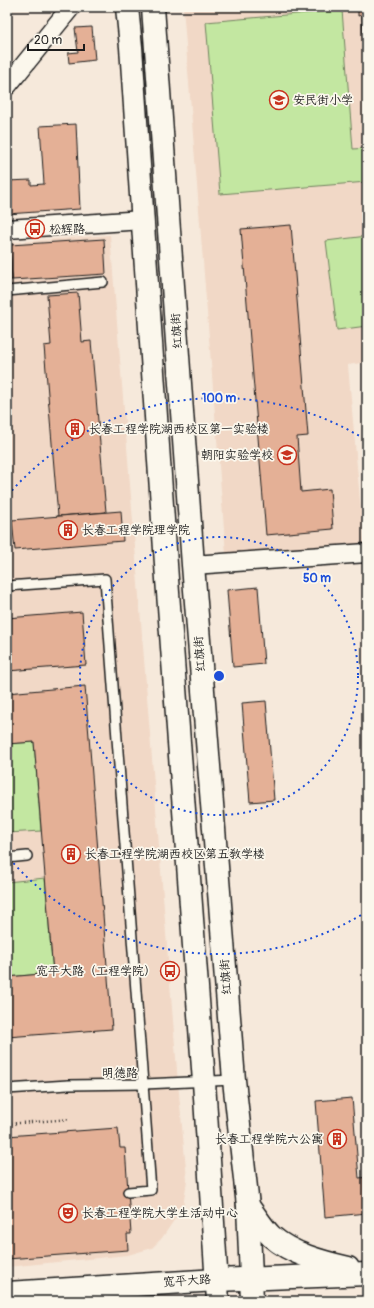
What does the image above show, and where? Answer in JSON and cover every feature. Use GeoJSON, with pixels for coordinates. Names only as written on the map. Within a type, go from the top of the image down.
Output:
{"type":"FeatureCollection","features":[{"type":"Feature","properties":{"kind":"street"},"geometry":{"type":"LineString","coordinates":[[127,7],[143,220],[166,579],[204,1082],[218,1301]]}},
{"type":"Feature","properties":{"kind":"street","name":"红旗街"},"geometry":{"type":"LineString","coordinates":[[153,7],[193,565],[234,1080],[248,1206],[252,1301]]}},
{"type":"Feature","properties":{"kind":"street"},"geometry":{"type":"LineString","coordinates":[[7,86],[66,9]]}},
{"type":"Feature","properties":{"kind":"street"},"geometry":{"type":"LineString","coordinates":[[7,229],[143,220]]}},
{"type":"Feature","properties":{"kind":"street"},"geometry":{"type":"LineString","coordinates":[[193,565],[367,553]]}},
{"type":"Feature","properties":{"kind":"street"},"geometry":{"type":"LineString","coordinates":[[248,1206],[272,1236],[294,1251],[307,1257],[367,1273]]}},
{"type":"Feature","properties":{"kind":"street","name":"宽平大路"},"geometry":{"type":"LineString","coordinates":[[7,1293],[251,1278],[367,1273]]}},
{"type":"Feature","properties":{"kind":"lane"},"geometry":{"type":"LineString","coordinates":[[7,291],[103,282]]}},
{"type":"Feature","properties":{"kind":"lane"},"geometry":{"type":"LineString","coordinates":[[7,586],[105,579],[151,1190],[128,1192]]}},
{"type":"Feature","properties":{"kind":"lane"},"geometry":{"type":"LineString","coordinates":[[7,858],[27,856]]}},
{"type":"Feature","properties":{"kind":"lane","name":"明德路"},"geometry":{"type":"LineString","coordinates":[[7,1089],[68,1085],[144,1084],[234,1080]]}},
{"type":"Feature","properties":{"kind":"path"},"geometry":{"type":"LineString","coordinates":[[7,1124],[70,1119]]}},
{"type":"Feature","properties":{"kind":"shaded area","name":"朝阳实验学校"},"geometry":{"type":"Polygon","coordinates":[[[183,7],[367,7],[367,362],[348,365],[364,545],[226,554],[183,7]]]}},
{"type":"Feature","properties":{"kind":"shaded area"},"geometry":{"type":"Polygon","coordinates":[[[110,235],[187,1180],[183,1207],[162,1238],[152,1248],[128,1255],[7,1267],[7,243],[110,235]]]}},
{"type":"Feature","properties":{"kind":"green space","name":"安民街小学"},"geometry":{"type":"Polygon","coordinates":[[[342,10],[353,149],[367,148],[367,182],[220,194],[206,22],[342,10]]]}},
{"type":"Feature","properties":{"kind":"green space"},"geometry":{"type":"Polygon","coordinates":[[[367,236],[367,326],[337,330],[326,241],[367,236]]]}},
{"type":"Feature","properties":{"kind":"green space"},"geometry":{"type":"Polygon","coordinates":[[[34,742],[41,831],[7,833],[7,744],[34,742]]]}},
{"type":"Feature","properties":{"kind":"green space"},"geometry":{"type":"Polygon","coordinates":[[[45,878],[53,973],[7,977],[7,882],[45,878]]]}},
{"type":"Feature","properties":{"kind":"building"},"geometry":{"type":"Polygon","coordinates":[[[350,7],[367,7],[367,105],[362,15],[358,16],[358,9],[350,10],[350,7]]]}},
{"type":"Feature","properties":{"kind":"building"},"geometry":{"type":"Polygon","coordinates":[[[92,27],[95,60],[69,63],[68,53],[78,52],[75,28],[92,27]]]}},
{"type":"Feature","properties":{"kind":"building"},"geometry":{"type":"Polygon","coordinates":[[[76,124],[80,209],[7,214],[7,181],[31,180],[31,185],[44,184],[40,126],[76,124]]]}},
{"type":"Feature","properties":{"kind":"building"},"geometry":{"type":"Polygon","coordinates":[[[291,225],[308,436],[297,437],[301,492],[330,489],[333,529],[266,535],[241,229],[291,225]]]}},
{"type":"Feature","properties":{"kind":"building"},"geometry":{"type":"Polygon","coordinates":[[[104,239],[106,274],[12,280],[10,245],[104,239]]]}},
{"type":"Feature","properties":{"kind":"building"},"geometry":{"type":"Polygon","coordinates":[[[7,245],[10,245],[12,280],[7,280],[7,245]]]}},
{"type":"Feature","properties":{"kind":"building","name":"长春工程学院湖西校区第一实验楼"},"geometry":{"type":"Polygon","coordinates":[[[78,293],[82,342],[91,341],[106,512],[58,516],[44,346],[51,345],[47,295],[78,293]]]}},
{"type":"Feature","properties":{"kind":"building","name":"长春工程学院理学院"},"geometry":{"type":"Polygon","coordinates":[[[121,511],[123,541],[15,550],[12,520],[121,511]]]}},
{"type":"Feature","properties":{"kind":"building"},"geometry":{"type":"Polygon","coordinates":[[[258,587],[264,664],[233,667],[227,590],[258,587]]]}},
{"type":"Feature","properties":{"kind":"building"},"geometry":{"type":"Polygon","coordinates":[[[82,612],[86,665],[7,671],[7,618],[82,612]]]}},
{"type":"Feature","properties":{"kind":"building","name":"长春工程学院湖西校区第五教学楼"},"geometry":{"type":"Polygon","coordinates":[[[85,686],[112,1029],[7,1037],[7,977],[53,973],[34,742],[7,744],[7,693],[85,686]]]}},
{"type":"Feature","properties":{"kind":"building"},"geometry":{"type":"Polygon","coordinates":[[[266,701],[274,800],[250,802],[242,703],[266,701]]]}},
{"type":"Feature","properties":{"kind":"building","name":"长春工程学院六公寓"},"geometry":{"type":"Polygon","coordinates":[[[352,1098],[359,1178],[367,1177],[367,1213],[325,1217],[316,1101],[352,1098]]]}},
{"type":"Feature","properties":{"kind":"building","name":"长春工程学院大学生活动中心"},"geometry":{"type":"Polygon","coordinates":[[[118,1128],[120,1148],[125,1148],[131,1234],[127,1234],[128,1250],[7,1259],[7,1136],[118,1128]]]}},
{"type":"Feature","properties":{"kind":"place","name":"安民街小学"},"geometry":{"type":"Point","coordinates":[279,100]}},
{"type":"Feature","properties":{"kind":"place","name":"松辉路"},"geometry":{"type":"Point","coordinates":[35,229]}},
{"type":"Feature","properties":{"kind":"place","name":"长春工程学院湖西校区第一实验楼"},"geometry":{"type":"Point","coordinates":[75,429]}},
{"type":"Feature","properties":{"kind":"place","name":"朝阳实验学校"},"geometry":{"type":"Point","coordinates":[287,455]}},
{"type":"Feature","properties":{"kind":"place","name":"长春工程学院理学院"},"geometry":{"type":"Point","coordinates":[68,530]}},
{"type":"Feature","properties":{"kind":"place","name":"长春工程学院湖西校区第五教学楼"},"geometry":{"type":"Point","coordinates":[71,854]}},
{"type":"Feature","properties":{"kind":"place","name":"宽平大路（工程学院）"},"geometry":{"type":"Point","coordinates":[170,971]}},
{"type":"Feature","properties":{"kind":"place","name":"长春工程学院六公寓"},"geometry":{"type":"Point","coordinates":[337,1139]}},
{"type":"Feature","properties":{"kind":"place","name":"长春工程学院大学生活动中心"},"geometry":{"type":"Point","coordinates":[68,1213]}}]}
